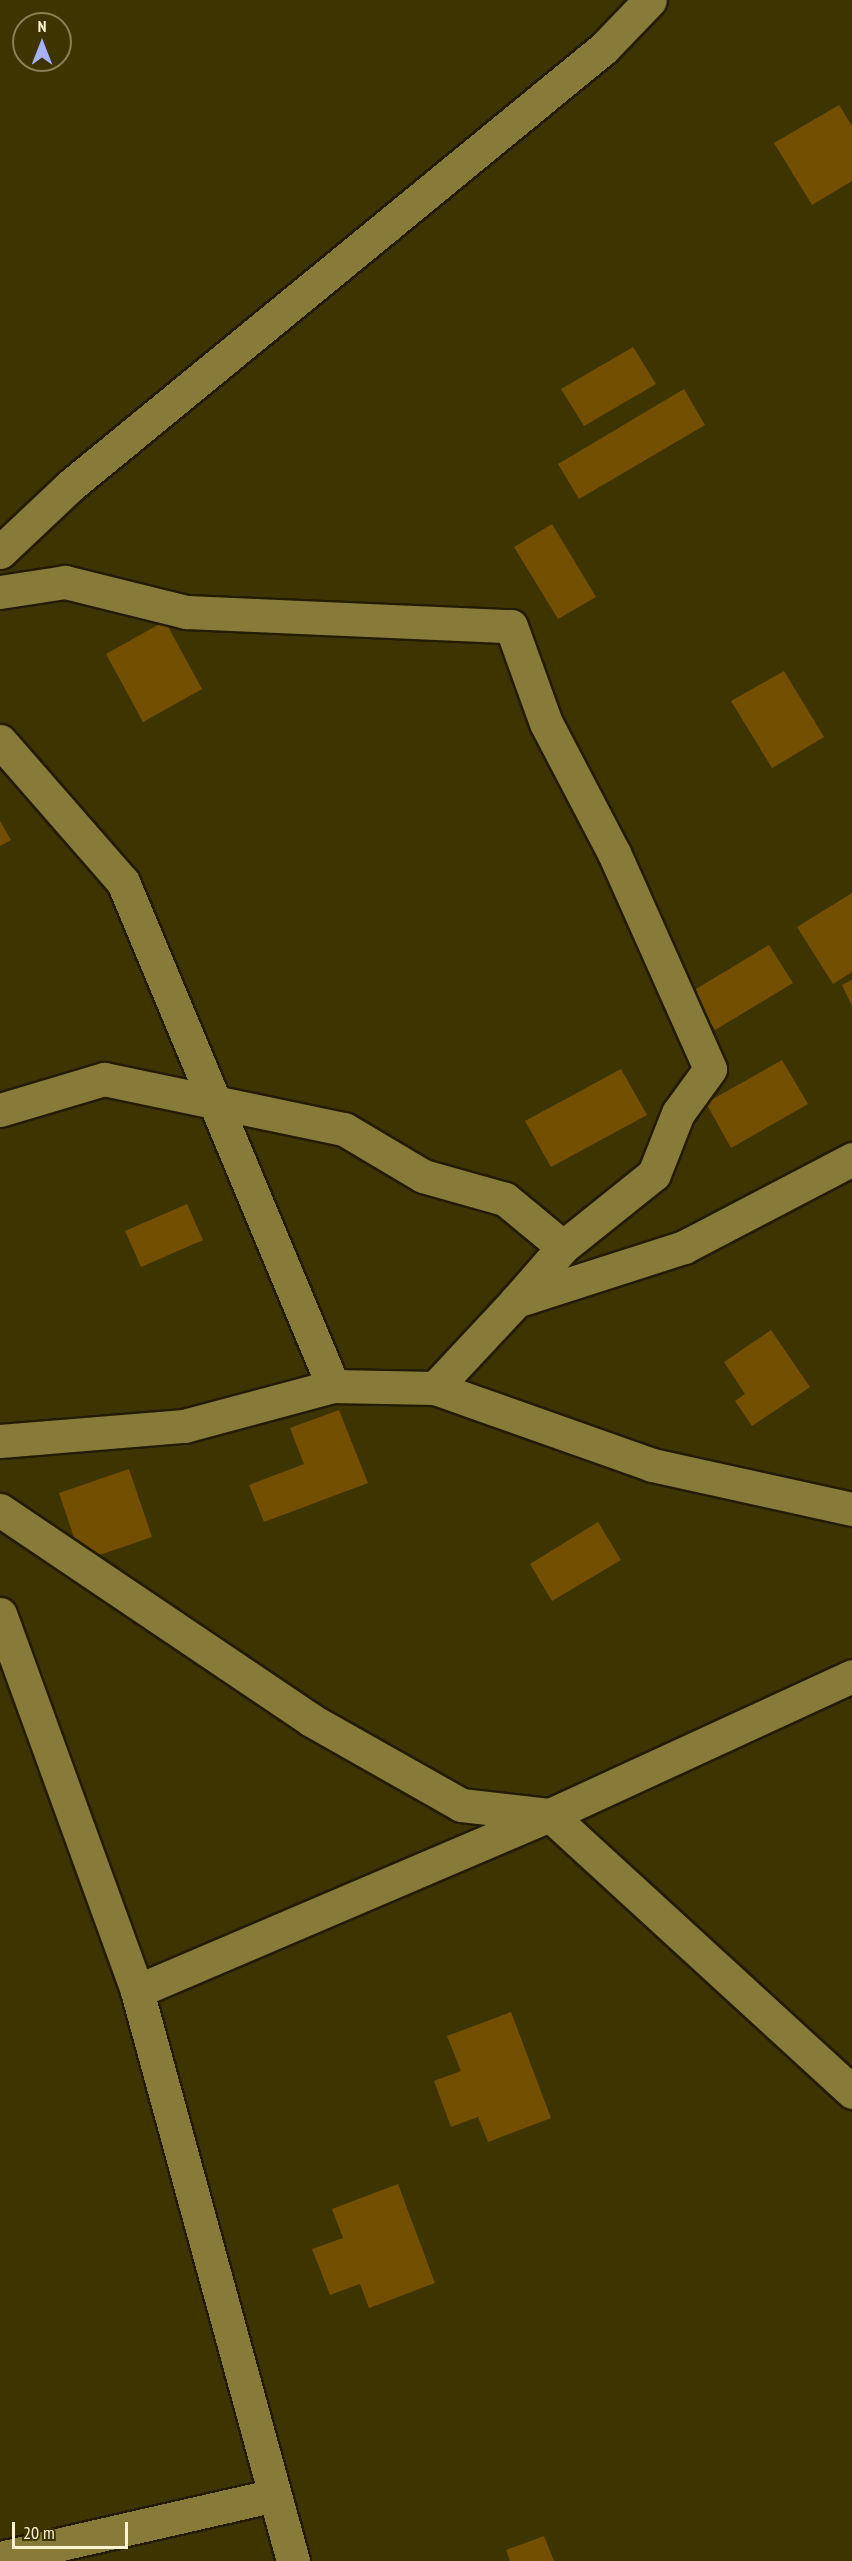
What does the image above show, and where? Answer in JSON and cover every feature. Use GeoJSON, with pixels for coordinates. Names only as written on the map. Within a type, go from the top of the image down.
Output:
{"type":"FeatureCollection","features":[{"type":"Feature","properties":{"kind":"street"},"geometry":{"type":"LineString","coordinates":[[0,552],[81,478],[604,48],[650,0]]}},
{"type":"Feature","properties":{"kind":"street"},"geometry":{"type":"LineString","coordinates":[[0,592],[65,582],[186,612],[511,626],[546,723],[614,853],[710,1069],[678,1113],[654,1174],[563,1247],[435,1388]]}},
{"type":"Feature","properties":{"kind":"street"},"geometry":{"type":"LineString","coordinates":[[0,741],[123,882],[333,1386]]}},
{"type":"Feature","properties":{"kind":"street"},"geometry":{"type":"LineString","coordinates":[[0,1110],[104,1079],[214,1100],[344,1130],[423,1176],[506,1199],[563,1247]]}},
{"type":"Feature","properties":{"kind":"street"},"geometry":{"type":"LineString","coordinates":[[516,1301],[684,1247],[852,1159]]}},
{"type":"Feature","properties":{"kind":"street"},"geometry":{"type":"LineString","coordinates":[[0,1441],[184,1426],[333,1386],[435,1388],[652,1465],[852,1509]]}},
{"type":"Feature","properties":{"kind":"street"},"geometry":{"type":"LineString","coordinates":[[0,1510],[311,1720],[461,1805],[550,1815],[852,2092]]}},
{"type":"Feature","properties":{"kind":"street"},"geometry":{"type":"LineString","coordinates":[[0,1614],[137,1991],[293,2561]]}},
{"type":"Feature","properties":{"kind":"street"},"geometry":{"type":"LineString","coordinates":[[137,1991],[550,1815],[852,1676]]}},
{"type":"Feature","properties":{"kind":"street"},"geometry":{"type":"LineString","coordinates":[[0,2558],[274,2495]]}},
{"type":"Feature","properties":{"kind":"building"},"geometry":{"type":"Polygon","coordinates":[[[839,105],[852,126],[852,181],[812,205],[774,143],[839,105]]]}},
{"type":"Feature","properties":{"kind":"building"},"geometry":{"type":"Polygon","coordinates":[[[633,347],[656,384],[584,426],[561,389],[633,347]]]}},
{"type":"Feature","properties":{"kind":"building"},"geometry":{"type":"Polygon","coordinates":[[[684,389],[705,425],[579,499],[558,464],[684,389]]]}},
{"type":"Feature","properties":{"kind":"building"},"geometry":{"type":"Polygon","coordinates":[[[552,524],[596,597],[558,619],[514,547],[552,524]]]}},
{"type":"Feature","properties":{"kind":"building"},"geometry":{"type":"Polygon","coordinates":[[[165,621],[202,689],[143,722],[106,654],[165,621]]]}},
{"type":"Feature","properties":{"kind":"building"},"geometry":{"type":"Polygon","coordinates":[[[784,671],[824,737],[772,768],[731,701],[784,671]]]}},
{"type":"Feature","properties":{"kind":"building"},"geometry":{"type":"Polygon","coordinates":[[[0,821],[11,840],[0,846],[0,821]]]}},
{"type":"Feature","properties":{"kind":"building"},"geometry":{"type":"Polygon","coordinates":[[[852,893],[852,972],[833,984],[797,927],[852,893]]]}},
{"type":"Feature","properties":{"kind":"building"},"geometry":{"type":"Polygon","coordinates":[[[769,945],[793,983],[715,1030],[691,992],[769,945]]]}},
{"type":"Feature","properties":{"kind":"building"},"geometry":{"type":"Polygon","coordinates":[[[852,980],[852,1006],[842,985],[852,980]]]}},
{"type":"Feature","properties":{"kind":"building"},"geometry":{"type":"Polygon","coordinates":[[[782,1060],[808,1104],[731,1148],[706,1103],[782,1060]]]}},
{"type":"Feature","properties":{"kind":"building"},"geometry":{"type":"Polygon","coordinates":[[[621,1069],[647,1115],[551,1167],[525,1121],[621,1069]]]}},
{"type":"Feature","properties":{"kind":"building"},"geometry":{"type":"Polygon","coordinates":[[[187,1204],[203,1240],[141,1267],[125,1231],[187,1204]]]}},
{"type":"Feature","properties":{"kind":"building"},"geometry":{"type":"Polygon","coordinates":[[[771,1330],[810,1387],[752,1426],[735,1401],[745,1394],[724,1362],[771,1330]]]}},
{"type":"Feature","properties":{"kind":"building"},"geometry":{"type":"Polygon","coordinates":[[[339,1410],[368,1483],[264,1522],[249,1485],[304,1464],[290,1428],[339,1410]]]}},
{"type":"Feature","properties":{"kind":"building"},"geometry":{"type":"Polygon","coordinates":[[[129,1469],[152,1537],[82,1561],[59,1493],[129,1469]]]}},
{"type":"Feature","properties":{"kind":"building"},"geometry":{"type":"Polygon","coordinates":[[[598,1522],[621,1560],[552,1601],[530,1564],[598,1522]]]}},
{"type":"Feature","properties":{"kind":"building"},"geometry":{"type":"Polygon","coordinates":[[[511,2012],[551,2118],[488,2142],[478,2117],[451,2127],[434,2081],[461,2071],[447,2036],[511,2012]]]}},
{"type":"Feature","properties":{"kind":"building"},"geometry":{"type":"Polygon","coordinates":[[[398,2184],[435,2283],[369,2308],[360,2284],[330,2295],[312,2249],[343,2238],[332,2209],[398,2184]]]}},
{"type":"Feature","properties":{"kind":"building"},"geometry":{"type":"Polygon","coordinates":[[[544,2536],[554,2561],[510,2561],[506,2550],[544,2536]]]}}]}
